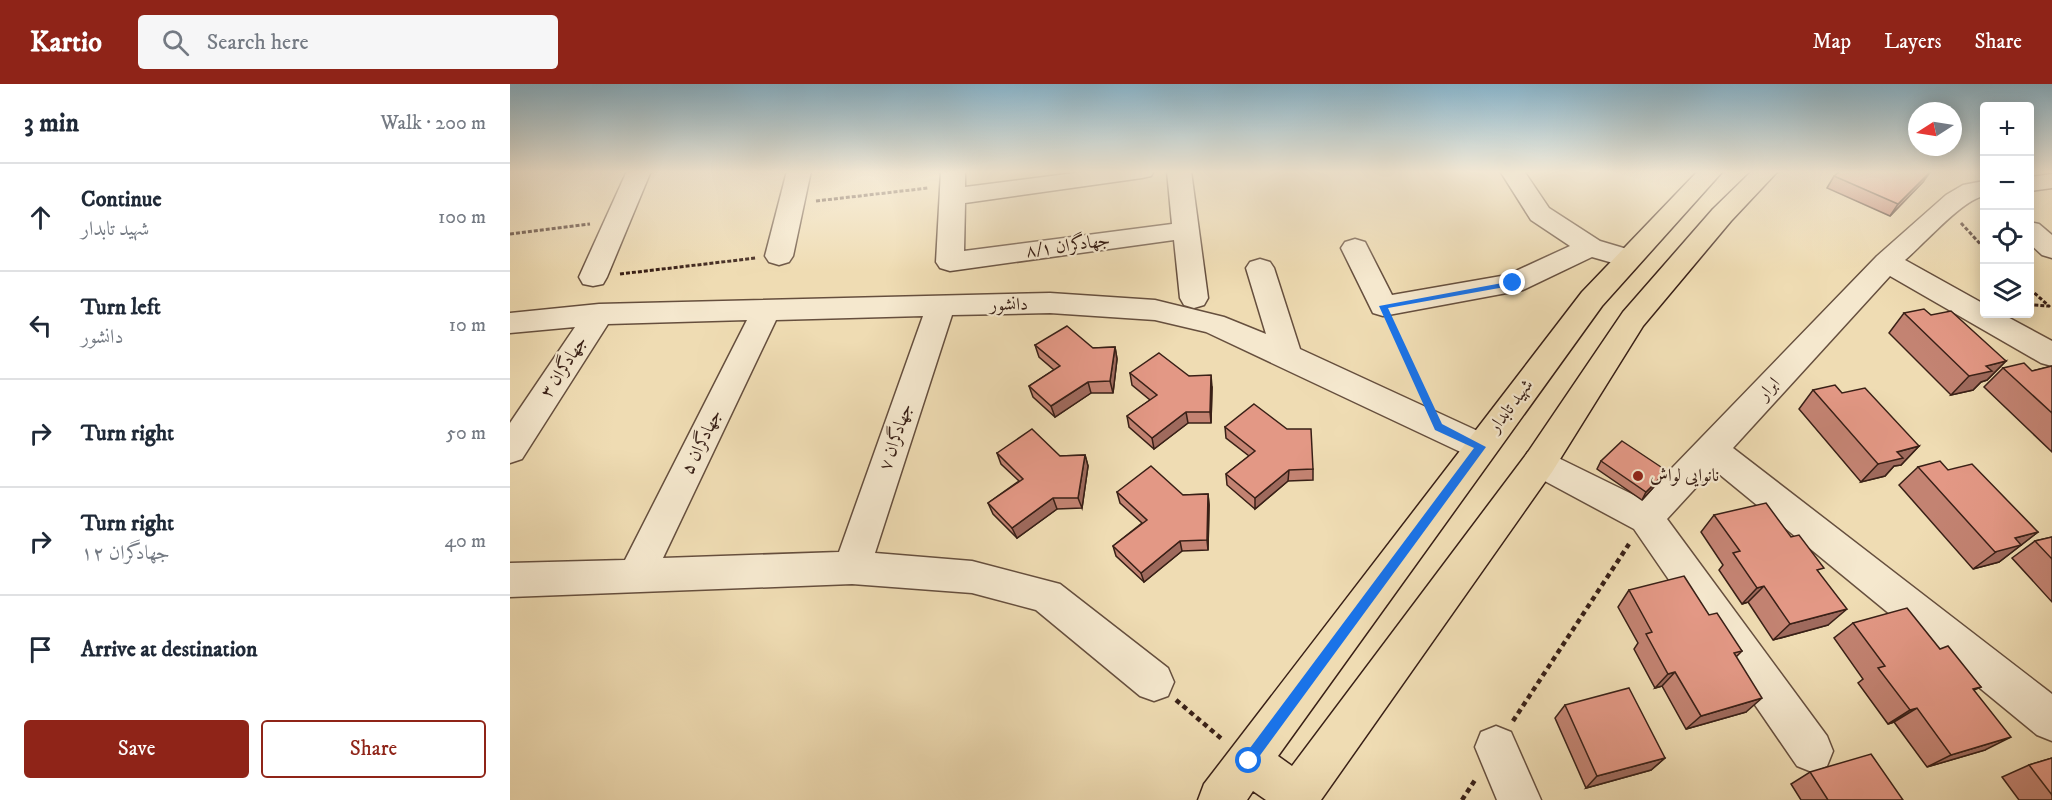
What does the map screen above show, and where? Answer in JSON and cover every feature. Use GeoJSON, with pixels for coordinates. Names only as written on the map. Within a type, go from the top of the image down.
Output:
{"type":"FeatureCollection","features":[{"type":"Feature","properties":{"kind":"main road","name":"شهید تابدار"},"geometry":{"type":"LineString","coordinates":[[1220,800],[1592,299],[1627,258],[1679,204]]}},
{"type":"Feature","properties":{"kind":"main road"},"geometry":{"type":"LineString","coordinates":[[1249,761],[1296,798],[1540,462],[1633,319],[1732,204]]}},
{"type":"Feature","properties":{"kind":"street"},"geometry":{"type":"LineString","coordinates":[[594,277],[624,204]]}},
{"type":"Feature","properties":{"kind":"street"},"geometry":{"type":"LineString","coordinates":[[779,256],[791,204]]}},
{"type":"Feature","properties":{"kind":"street","name":"جهادگران ۸/۱"},"geometry":{"type":"LineString","coordinates":[[952,204],[950,262],[1187,230]]}},
{"type":"Feature","properties":{"kind":"street"},"geometry":{"type":"LineString","coordinates":[[1184,204],[1194,298]]}},
{"type":"Feature","properties":{"kind":"street"},"geometry":{"type":"LineString","coordinates":[[1534,204],[1540,213],[1590,247],[1627,258]]}},
{"type":"Feature","properties":{"kind":"street","name":"ابرار"},"geometry":{"type":"LineString","coordinates":[[1646,518],[1887,262],[1951,204]]}},
{"type":"Feature","properties":{"kind":"street"},"geometry":{"type":"LineString","coordinates":[[2034,233],[2052,249]]}},
{"type":"Feature","properties":{"kind":"street"},"geometry":{"type":"LineString","coordinates":[[1355,248],[1383,306],[1513,283],[1590,247]]}},
{"type":"Feature","properties":{"kind":"street"},"geometry":{"type":"LineString","coordinates":[[1887,262],[2052,355]]}},
{"type":"Feature","properties":{"kind":"street"},"geometry":{"type":"LineString","coordinates":[[1260,268],[1287,356]]}},
{"type":"Feature","properties":{"kind":"street","name":"دانشور"},"geometry":{"type":"LineString","coordinates":[[510,323],[599,314],[1050,303],[1155,310],[1214,324],[1481,447]]}},
{"type":"Feature","properties":{"kind":"street","name":"جهادگران ۷"},"geometry":{"type":"LineString","coordinates":[[852,568],[941,306]]}},
{"type":"Feature","properties":{"kind":"street","name":"جهادگران ۵"},"geometry":{"type":"LineString","coordinates":[[637,574],[767,309]]}},
{"type":"Feature","properties":{"kind":"street","name":"جهادگران ۳"},"geometry":{"type":"LineString","coordinates":[[510,450],[599,314]]}},
{"type":"Feature","properties":{"kind":"street"},"geometry":{"type":"LineString","coordinates":[[1712,450],[2052,720]]}},
{"type":"Feature","properties":{"kind":"street"},"geometry":{"type":"LineString","coordinates":[[1540,462],[1646,518],[1812,751]]}},
{"type":"Feature","properties":{"kind":"street"},"geometry":{"type":"LineString","coordinates":[[510,580],[852,568],[972,577],[1047,596],[1155,682]]}},
{"type":"Feature","properties":{"kind":"street"},"geometry":{"type":"LineString","coordinates":[[1496,747],[1519,800]]}},
{"type":"Feature","properties":{"kind":"path"},"geometry":{"type":"LineString","coordinates":[[1953,204],[1956,217],[1980,244]]}},
{"type":"Feature","properties":{"kind":"path"},"geometry":{"type":"LineString","coordinates":[[510,234],[617,221]]}},
{"type":"Feature","properties":{"kind":"path"},"geometry":{"type":"LineString","coordinates":[[594,277],[779,256]]}},
{"type":"Feature","properties":{"kind":"path"},"geometry":{"type":"LineString","coordinates":[[2034,292],[2051,307]]}},
{"type":"Feature","properties":{"kind":"path"},"geometry":{"type":"LineString","coordinates":[[2034,305],[2051,307]]}},
{"type":"Feature","properties":{"kind":"path"},"geometry":{"type":"LineString","coordinates":[[1383,306],[1439,427]]}},
{"type":"Feature","properties":{"kind":"path"},"geometry":{"type":"LineString","coordinates":[[1462,800],[1646,518]]}},
{"type":"Feature","properties":{"kind":"path"},"geometry":{"type":"LineString","coordinates":[[1155,682],[1249,761]]}},
{"type":"Feature","properties":{"kind":"building"},"geometry":{"type":"Polygon","coordinates":[[[1924,309],[1931,315],[1951,311],[2006,361],[1986,366],[1992,371],[1969,376],[1904,313],[1924,309]]]}},
{"type":"Feature","properties":{"kind":"building"},"geometry":{"type":"Polygon","coordinates":[[[1067,326],[1093,348],[1115,347],[1110,381],[1088,382],[1051,406],[1029,386],[1060,366],[1035,345],[1067,326]]]}},
{"type":"Feature","properties":{"kind":"building"},"geometry":{"type":"Polygon","coordinates":[[[1159,353],[1189,376],[1211,375],[1210,412],[1186,412],[1152,438],[1127,416],[1157,395],[1130,373],[1159,353]]]}},
{"type":"Feature","properties":{"kind":"building"},"geometry":{"type":"Polygon","coordinates":[[[2024,363],[2032,371],[2052,366],[2052,413],[2003,368],[2024,363]]]}},
{"type":"Feature","properties":{"kind":"building"},"geometry":{"type":"Polygon","coordinates":[[[1835,385],[1842,393],[1865,388],[1919,446],[1897,452],[1903,458],[1878,464],[1813,390],[1835,385]]]}},
{"type":"Feature","properties":{"kind":"building"},"geometry":{"type":"Polygon","coordinates":[[[1254,404],[1287,429],[1311,429],[1313,469],[1289,470],[1255,498],[1226,474],[1255,451],[1225,427],[1254,404]]]}},
{"type":"Feature","properties":{"kind":"building"},"geometry":{"type":"Polygon","coordinates":[[[1032,429],[1060,456],[1085,455],[1078,498],[1053,498],[1012,528],[988,503],[1023,479],[997,453],[1032,429]]]}},
{"type":"Feature","properties":{"kind":"building"},"geometry":{"type":"Polygon","coordinates":[[[1622,441],[1667,471],[1646,492],[1601,461],[1622,441]]]}},
{"type":"Feature","properties":{"kind":"building"},"geometry":{"type":"Polygon","coordinates":[[[1940,461],[1948,470],[1972,464],[2038,532],[2015,538],[2021,545],[1995,552],[1918,467],[1940,461]]]}},
{"type":"Feature","properties":{"kind":"building"},"geometry":{"type":"Polygon","coordinates":[[[1151,466],[1183,495],[1208,494],[1207,540],[1180,541],[1141,573],[1113,546],[1147,520],[1117,492],[1151,466]]]}},
{"type":"Feature","properties":{"kind":"building"},"geometry":{"type":"Polygon","coordinates":[[[1766,503],[1791,537],[1799,535],[1824,568],[1817,570],[1847,609],[1790,624],[1764,586],[1757,588],[1733,553],[1740,551],[1714,515],[1766,503]]]}},
{"type":"Feature","properties":{"kind":"building"},"geometry":{"type":"Polygon","coordinates":[[[2052,537],[2052,559],[2035,541],[2052,537]]]}},
{"type":"Feature","properties":{"kind":"building"},"geometry":{"type":"Polygon","coordinates":[[[1684,576],[1709,615],[1717,613],[1742,651],[1734,653],[1762,698],[1701,716],[1675,672],[1668,674],[1646,634],[1652,632],[1629,590],[1684,576]]]}},
{"type":"Feature","properties":{"kind":"building"},"geometry":{"type":"Polygon","coordinates":[[[1907,608],[1940,649],[1948,646],[1981,687],[1973,689],[2011,737],[1951,755],[1917,708],[1910,710],[1878,668],[1885,666],[1853,623],[1907,608]]]}},
{"type":"Feature","properties":{"kind":"building"},"geometry":{"type":"Polygon","coordinates":[[[1629,688],[1665,758],[1597,776],[1565,705],[1629,688]]]}},
{"type":"Feature","properties":{"kind":"building"},"geometry":{"type":"Polygon","coordinates":[[[1871,754],[1903,800],[1828,800],[1810,772],[1871,754]]]}},
{"type":"Feature","properties":{"kind":"building"},"geometry":{"type":"Polygon","coordinates":[[[2052,758],[2052,795],[2029,765],[2052,758]]]}},
{"type":"Feature","properties":{"kind":"place","name":"نانوایی لواش"},"geometry":{"type":"Point","coordinates":[1638,476]}},
{"type":"Feature","properties":{"kind":"route"},"geometry":{"type":"LineString","coordinates":[[1249,761],[1481,447],[1439,427],[1383,306],[1513,283]]}}]}
